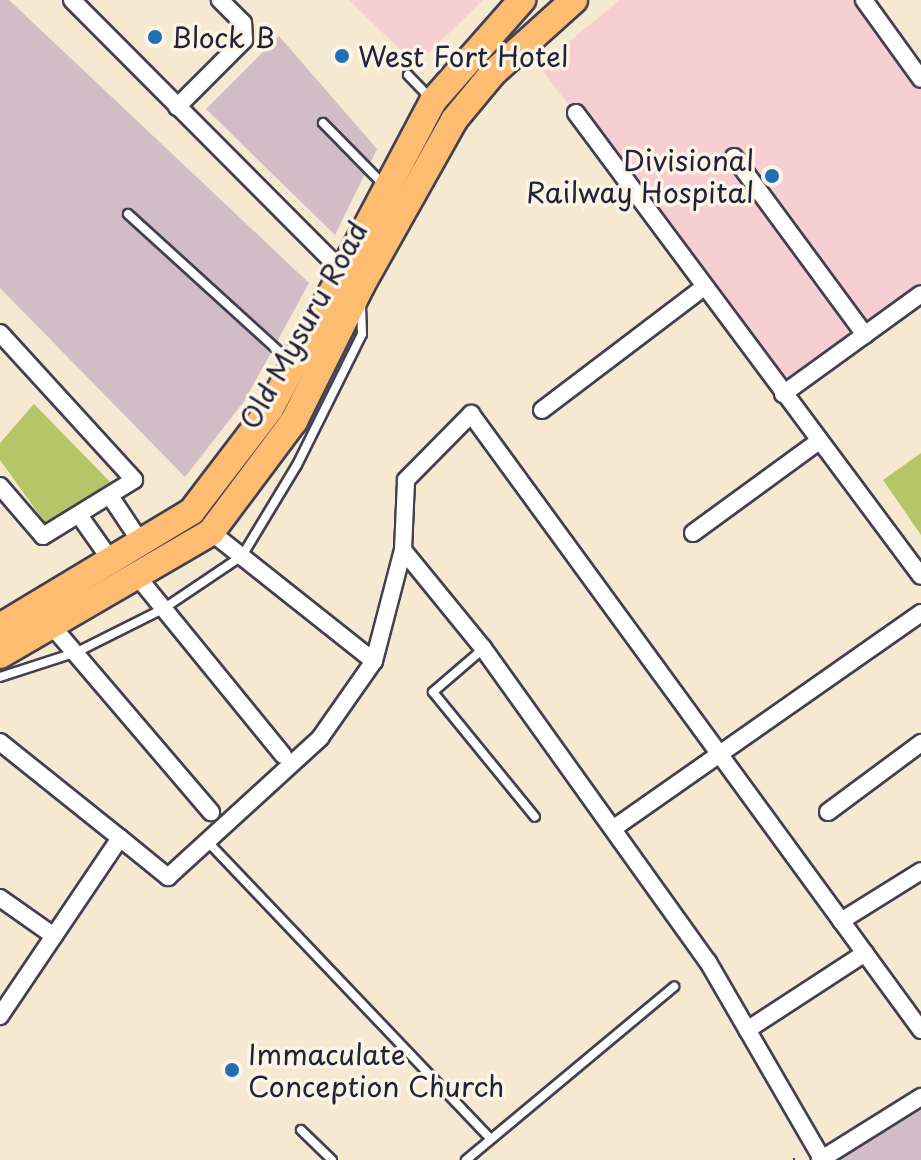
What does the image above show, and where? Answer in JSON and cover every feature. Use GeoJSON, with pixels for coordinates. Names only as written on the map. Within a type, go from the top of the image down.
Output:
{"type":"FeatureCollection","features":[{"type":"Feature","properties":{"kind":"main road","name":"Old Mysuru Road"},"geometry":{"type":"LineString","coordinates":[[0,627],[192,511],[270,409],[292,363],[454,120],[493,73],[574,0]]}},
{"type":"Feature","properties":{"kind":"main road","name":"Old Mysuru Road"},"geometry":{"type":"LineString","coordinates":[[0,655],[211,532],[294,421],[386,187],[433,101],[512,3]]}},
{"type":"Feature","properties":{"kind":"street"},"geometry":{"type":"LineString","coordinates":[[72,0],[351,278]]}},
{"type":"Feature","properties":{"kind":"street"},"geometry":{"type":"LineString","coordinates":[[177,107],[244,40],[243,23],[220,0]]}},
{"type":"Feature","properties":{"kind":"street"},"geometry":{"type":"LineString","coordinates":[[864,0],[921,79]]}},
{"type":"Feature","properties":{"kind":"street"},"geometry":{"type":"LineString","coordinates":[[576,113],[921,576]]}},
{"type":"Feature","properties":{"kind":"street"},"geometry":{"type":"LineString","coordinates":[[734,157],[865,335]]}},
{"type":"Feature","properties":{"kind":"street"},"geometry":{"type":"LineString","coordinates":[[542,410],[704,287]]}},
{"type":"Feature","properties":{"kind":"street"},"geometry":{"type":"LineString","coordinates":[[783,394],[921,294]]}},
{"type":"Feature","properties":{"kind":"street"},"geometry":{"type":"LineString","coordinates":[[0,333],[133,475],[132,483],[40,536],[0,486]]}},
{"type":"Feature","properties":{"kind":"street"},"geometry":{"type":"LineString","coordinates":[[0,742],[168,877],[320,738],[374,661],[403,550],[406,480],[471,414],[921,1030]]}},
{"type":"Feature","properties":{"kind":"street"},"geometry":{"type":"LineString","coordinates":[[693,533],[819,441]]}},
{"type":"Feature","properties":{"kind":"street"},"geometry":{"type":"LineString","coordinates":[[110,496],[140,541]]}},
{"type":"Feature","properties":{"kind":"street"},"geometry":{"type":"LineString","coordinates":[[79,515],[110,559]]}},
{"type":"Feature","properties":{"kind":"street"},"geometry":{"type":"LineString","coordinates":[[211,532],[374,661]]}},
{"type":"Feature","properties":{"kind":"street"},"geometry":{"type":"LineString","coordinates":[[403,550],[483,648],[708,962],[821,1159],[921,1097]]}},
{"type":"Feature","properties":{"kind":"street"},"geometry":{"type":"LineString","coordinates":[[137,576],[283,755]]}},
{"type":"Feature","properties":{"kind":"street"},"geometry":{"type":"LineString","coordinates":[[614,828],[921,613]]}},
{"type":"Feature","properties":{"kind":"street"},"geometry":{"type":"LineString","coordinates":[[52,626],[211,812]]}},
{"type":"Feature","properties":{"kind":"street"},"geometry":{"type":"LineString","coordinates":[[828,812],[921,743]]}},
{"type":"Feature","properties":{"kind":"street"},"geometry":{"type":"LineString","coordinates":[[0,1016],[120,838]]}},
{"type":"Feature","properties":{"kind":"street"},"geometry":{"type":"LineString","coordinates":[[841,921],[921,871]]}},
{"type":"Feature","properties":{"kind":"street"},"geometry":{"type":"LineString","coordinates":[[0,898],[54,936]]}},
{"type":"Feature","properties":{"kind":"street"},"geometry":{"type":"LineString","coordinates":[[747,1030],[865,953]]}},
{"type":"Feature","properties":{"kind":"lane"},"geometry":{"type":"LineString","coordinates":[[408,75],[433,101]]}},
{"type":"Feature","properties":{"kind":"lane"},"geometry":{"type":"LineString","coordinates":[[323,123],[386,187]]}},
{"type":"Feature","properties":{"kind":"lane"},"geometry":{"type":"LineString","coordinates":[[128,214],[292,363]]}},
{"type":"Feature","properties":{"kind":"lane"},"geometry":{"type":"LineString","coordinates":[[0,677],[77,652],[163,609],[242,556],[297,465],[362,334],[351,278]]}},
{"type":"Feature","properties":{"kind":"lane"},"geometry":{"type":"LineString","coordinates":[[483,648],[433,692],[535,817]]}},
{"type":"Feature","properties":{"kind":"lane"},"geometry":{"type":"LineString","coordinates":[[206,840],[491,1139]]}},
{"type":"Feature","properties":{"kind":"lane"},"geometry":{"type":"LineString","coordinates":[[466,1160],[674,987]]}},
{"type":"Feature","properties":{"kind":"lane"},"geometry":{"type":"LineString","coordinates":[[301,1130],[332,1160]]}},
{"type":"Feature","properties":{"kind":"shaded area"},"geometry":{"type":"Polygon","coordinates":[[[0,0],[9,0],[309,283],[245,400],[185,477],[0,288],[0,0]]]}},
{"type":"Feature","properties":{"kind":"shaded area"},"geometry":{"type":"Polygon","coordinates":[[[349,0],[483,0],[416,65],[349,0]]]}},
{"type":"Feature","properties":{"kind":"shaded area","name":"Divisional Railway Hospital"},"geometry":{"type":"Polygon","coordinates":[[[620,0],[874,0],[921,66],[921,286],[781,385],[539,66],[620,0]]]}},
{"type":"Feature","properties":{"kind":"shaded area"},"geometry":{"type":"Polygon","coordinates":[[[279,36],[377,149],[335,235],[206,109],[279,36]]]}},
{"type":"Feature","properties":{"kind":"shaded area"},"geometry":{"type":"Polygon","coordinates":[[[921,1110],[921,1160],[837,1160],[921,1110]]]}},
{"type":"Feature","properties":{"kind":"green space"},"geometry":{"type":"Polygon","coordinates":[[[34,404],[113,485],[46,524],[0,460],[0,443],[34,404]]]}},
{"type":"Feature","properties":{"kind":"green space"},"geometry":{"type":"Polygon","coordinates":[[[921,453],[921,535],[883,480],[921,453]]]}},
{"type":"Feature","properties":{"kind":"place","name":"Block B"},"geometry":{"type":"Point","coordinates":[155,37]}},
{"type":"Feature","properties":{"kind":"place","name":"West Fort Hotel"},"geometry":{"type":"Point","coordinates":[342,56]}},
{"type":"Feature","properties":{"kind":"place","name":"Divisional Railway Hospital"},"geometry":{"type":"Point","coordinates":[772,176]}},
{"type":"Feature","properties":{"kind":"place","name":"Immaculate Conception Church"},"geometry":{"type":"Point","coordinates":[232,1070]}}]}
